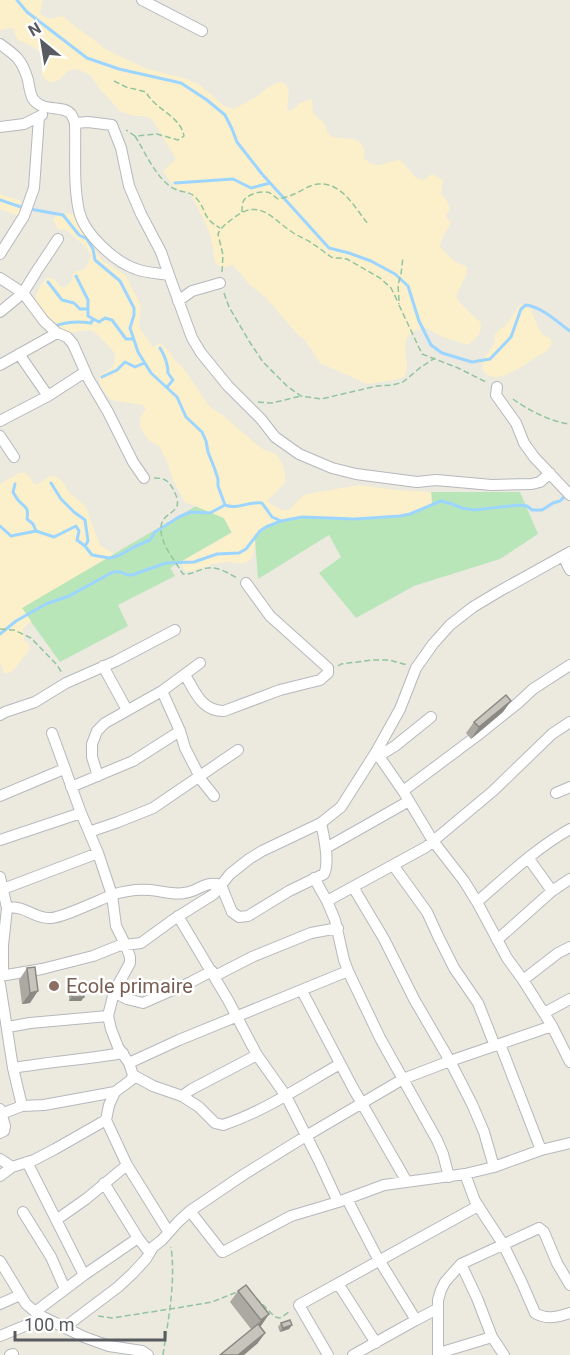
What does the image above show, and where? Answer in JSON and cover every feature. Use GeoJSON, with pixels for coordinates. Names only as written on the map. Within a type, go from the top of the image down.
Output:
{"type":"FeatureCollection","features":[{"type":"Feature","properties":{"kind":"street"},"geometry":{"type":"LineString","coordinates":[[142,0],[202,31]]}},
{"type":"Feature","properties":{"kind":"street"},"geometry":{"type":"LineString","coordinates":[[0,44],[21,62],[33,98],[44,107],[62,109],[71,114],[75,123],[76,190],[79,213],[87,228],[99,244],[125,264],[137,269],[168,275]]}},
{"type":"Feature","properties":{"kind":"street"},"geometry":{"type":"LineString","coordinates":[[0,127],[24,124],[52,109]]}},
{"type":"Feature","properties":{"kind":"street"},"geometry":{"type":"LineString","coordinates":[[0,254],[24,216],[34,189],[39,117]]}},
{"type":"Feature","properties":{"kind":"street"},"geometry":{"type":"LineString","coordinates":[[75,123],[112,125],[121,148],[129,186],[161,252],[192,338],[201,353],[246,405],[276,437],[299,454],[332,468],[356,474],[417,482],[436,480],[492,485],[532,484],[540,482],[550,473]]}},
{"type":"Feature","properties":{"kind":"street"},"geometry":{"type":"LineString","coordinates":[[0,312],[23,293],[58,239]]}},
{"type":"Feature","properties":{"kind":"street"},"geometry":{"type":"LineString","coordinates":[[0,278],[23,293],[44,321],[57,333],[68,337],[133,462],[144,478]]}},
{"type":"Feature","properties":{"kind":"street"},"geometry":{"type":"LineString","coordinates":[[178,301],[192,291],[220,283]]}},
{"type":"Feature","properties":{"kind":"street"},"geometry":{"type":"LineString","coordinates":[[0,365],[57,333]]}},
{"type":"Feature","properties":{"kind":"street"},"geometry":{"type":"LineString","coordinates":[[19,354],[48,396]]}},
{"type":"Feature","properties":{"kind":"street"},"geometry":{"type":"LineString","coordinates":[[0,421],[48,396],[85,372]]}},
{"type":"Feature","properties":{"kind":"street"},"geometry":{"type":"LineString","coordinates":[[497,387],[496,395],[516,423],[524,443],[570,495]]}},
{"type":"Feature","properties":{"kind":"street"},"geometry":{"type":"LineString","coordinates":[[0,436],[14,457]]}},
{"type":"Feature","properties":{"kind":"street"},"geometry":{"type":"LineString","coordinates":[[1,979],[93,956],[118,946],[141,943],[214,894],[230,874],[249,859],[321,824],[340,807],[378,754],[400,709],[416,668],[450,625],[473,607],[566,554],[570,570]]}},
{"type":"Feature","properties":{"kind":"street"},"geometry":{"type":"LineString","coordinates":[[185,675],[203,704],[210,709],[224,711],[280,690],[320,680],[329,671],[270,616],[246,583]]}},
{"type":"Feature","properties":{"kind":"street"},"geometry":{"type":"LineString","coordinates":[[0,715],[34,702],[66,683],[116,662],[175,630]]}},
{"type":"Feature","properties":{"kind":"street"},"geometry":{"type":"LineString","coordinates":[[98,776],[92,757],[92,744],[97,731],[105,723],[162,691],[200,663]]}},
{"type":"Feature","properties":{"kind":"street"},"geometry":{"type":"LineString","coordinates":[[403,791],[478,735],[533,689],[570,665]]}},
{"type":"Feature","properties":{"kind":"street"},"geometry":{"type":"LineString","coordinates":[[103,666],[128,710]]}},
{"type":"Feature","properties":{"kind":"street"},"geometry":{"type":"LineString","coordinates":[[162,691],[185,748],[205,785],[214,796]]}},
{"type":"Feature","properties":{"kind":"street"},"geometry":{"type":"LineString","coordinates":[[378,754],[395,746],[431,717]]}},
{"type":"Feature","properties":{"kind":"street"},"geometry":{"type":"LineString","coordinates":[[327,901],[409,857],[433,841],[493,791],[552,734],[570,722]]}},
{"type":"Feature","properties":{"kind":"street"},"geometry":{"type":"LineString","coordinates":[[71,787],[134,761],[180,731]]}},
{"type":"Feature","properties":{"kind":"street"},"geometry":{"type":"LineString","coordinates":[[52,733],[98,853],[112,895],[116,926],[130,957],[130,963],[114,992],[108,1016],[118,1047],[126,1058],[133,1075],[153,1086],[182,1096],[199,1107],[215,1123],[223,1125],[270,1106],[340,1064]]}},
{"type":"Feature","properties":{"kind":"street"},"geometry":{"type":"LineString","coordinates":[[89,832],[153,808],[238,750]]}},
{"type":"Feature","properties":{"kind":"street"},"geometry":{"type":"LineString","coordinates":[[378,754],[433,841],[464,881],[497,940],[569,1057]]}},
{"type":"Feature","properties":{"kind":"street"},"geometry":{"type":"LineString","coordinates":[[0,795],[64,769]]}},
{"type":"Feature","properties":{"kind":"street"},"geometry":{"type":"LineString","coordinates":[[556,793],[570,787]]}},
{"type":"Feature","properties":{"kind":"street"},"geometry":{"type":"LineString","coordinates":[[326,848],[409,801]]}},
{"type":"Feature","properties":{"kind":"street"},"geometry":{"type":"LineString","coordinates":[[0,840],[81,813]]}},
{"type":"Feature","properties":{"kind":"street"},"geometry":{"type":"LineString","coordinates":[[221,885],[232,912],[239,917],[248,916],[289,891],[324,874],[326,848],[321,824]]}},
{"type":"Feature","properties":{"kind":"street"},"geometry":{"type":"LineString","coordinates":[[477,902],[550,840],[570,829]]}},
{"type":"Feature","properties":{"kind":"street"},"geometry":{"type":"LineString","coordinates":[[3,889],[98,853]]}},
{"type":"Feature","properties":{"kind":"street"},"geometry":{"type":"LineString","coordinates":[[528,859],[552,891]]}},
{"type":"Feature","properties":{"kind":"street"},"geometry":{"type":"LineString","coordinates":[[393,865],[427,912],[454,968],[478,1003],[541,1150]]}},
{"type":"Feature","properties":{"kind":"street"},"geometry":{"type":"LineString","coordinates":[[0,877],[5,911],[1,979],[13,1068],[22,1106]]}},
{"type":"Feature","properties":{"kind":"street"},"geometry":{"type":"LineString","coordinates":[[314,878],[338,928],[348,971],[372,1021],[437,1140],[449,1177]]}},
{"type":"Feature","properties":{"kind":"street"},"geometry":{"type":"LineString","coordinates":[[497,940],[552,891],[569,881]]}},
{"type":"Feature","properties":{"kind":"street"},"geometry":{"type":"LineString","coordinates":[[5,911],[15,907],[24,908],[50,919],[123,892],[150,890],[183,894],[205,884],[221,885]]}},
{"type":"Feature","properties":{"kind":"street"},"geometry":{"type":"LineString","coordinates":[[353,887],[384,939],[472,1104],[481,1124],[494,1167]]}},
{"type":"Feature","properties":{"kind":"street"},"geometry":{"type":"LineString","coordinates":[[178,916],[213,973],[257,1055],[285,1096],[343,1200],[416,1320]]}},
{"type":"Feature","properties":{"kind":"street"},"geometry":{"type":"LineString","coordinates":[[114,992],[127,999],[143,1003],[312,933],[338,928]]}},
{"type":"Feature","properties":{"kind":"street"},"geometry":{"type":"LineString","coordinates":[[523,980],[558,953],[570,947]]}},
{"type":"Feature","properties":{"kind":"street"},"geometry":{"type":"LineString","coordinates":[[13,1068],[57,1061],[126,1058],[179,1040],[348,971]]}},
{"type":"Feature","properties":{"kind":"street"},"geometry":{"type":"LineString","coordinates":[[302,991],[361,1103],[407,1182]]}},
{"type":"Feature","properties":{"kind":"street"},"geometry":{"type":"LineString","coordinates":[[544,1013],[570,999]]}},
{"type":"Feature","properties":{"kind":"street"},"geometry":{"type":"LineString","coordinates":[[8,1027],[108,1016]]}},
{"type":"Feature","properties":{"kind":"street"},"geometry":{"type":"LineString","coordinates":[[65,1327],[118,1287],[146,1259],[153,1246],[162,1240],[168,1231],[190,1211],[306,1136],[403,1079],[552,1026]]}},
{"type":"Feature","properties":{"kind":"street"},"geometry":{"type":"LineString","coordinates":[[182,1096],[257,1055]]}},
{"type":"Feature","properties":{"kind":"street"},"geometry":{"type":"LineString","coordinates":[[133,1075],[115,1092],[105,1120],[127,1165],[168,1231]]}},
{"type":"Feature","properties":{"kind":"street"},"geometry":{"type":"LineString","coordinates":[[0,1133],[4,1131],[5,1126],[1,1111],[115,1092]]}},
{"type":"Feature","properties":{"kind":"street"},"geometry":{"type":"LineString","coordinates":[[0,1176],[12,1167],[56,1149],[105,1120]]}},
{"type":"Feature","properties":{"kind":"street"},"geometry":{"type":"LineString","coordinates":[[190,1211],[223,1252],[291,1216],[384,1185],[465,1174],[570,1143]]}},
{"type":"Feature","properties":{"kind":"street"},"geometry":{"type":"LineString","coordinates":[[0,1159],[12,1167]]}},
{"type":"Feature","properties":{"kind":"street"},"geometry":{"type":"LineString","coordinates":[[27,1162],[84,1275]]}},
{"type":"Feature","properties":{"kind":"street"},"geometry":{"type":"LineString","coordinates":[[56,1220],[127,1165]]}},
{"type":"Feature","properties":{"kind":"street"},"geometry":{"type":"LineString","coordinates":[[465,1174],[472,1196],[502,1244],[535,1313],[549,1318],[570,1313]]}},
{"type":"Feature","properties":{"kind":"street"},"geometry":{"type":"LineString","coordinates":[[104,1183],[138,1238],[150,1252]]}},
{"type":"Feature","properties":{"kind":"street"},"geometry":{"type":"LineString","coordinates":[[328,1355],[299,1305],[339,1285],[478,1206]]}},
{"type":"Feature","properties":{"kind":"street"},"geometry":{"type":"LineString","coordinates":[[23,1212],[51,1257],[65,1289]]}},
{"type":"Feature","properties":{"kind":"street"},"geometry":{"type":"LineString","coordinates":[[492,1338],[439,1354],[437,1309],[441,1290],[461,1264],[540,1228],[547,1237],[557,1263],[570,1285]]}},
{"type":"Feature","properties":{"kind":"street"},"geometry":{"type":"LineString","coordinates":[[0,1336],[40,1315],[65,1289],[138,1238]]}},
{"type":"Feature","properties":{"kind":"street"},"geometry":{"type":"LineString","coordinates":[[0,1261],[26,1304],[40,1315],[84,1337],[109,1346],[142,1351],[148,1355]]}},
{"type":"Feature","properties":{"kind":"street"},"geometry":{"type":"LineString","coordinates":[[461,1264],[492,1338],[504,1355]]}},
{"type":"Feature","properties":{"kind":"street"},"geometry":{"type":"LineString","coordinates":[[339,1285],[376,1342]]}},
{"type":"Feature","properties":{"kind":"street"},"geometry":{"type":"LineString","coordinates":[[0,1304],[20,1295]]}},
{"type":"Feature","properties":{"kind":"street"},"geometry":{"type":"LineString","coordinates":[[353,1355],[437,1309]]}},
{"type":"Feature","properties":{"kind":"path"},"geometry":{"type":"LineString","coordinates":[[114,81],[146,92],[149,98],[171,115],[184,136],[178,140],[157,134],[135,136]]}},
{"type":"Feature","properties":{"kind":"path"},"geometry":{"type":"LineString","coordinates":[[112,125],[129,131],[135,136],[161,178],[175,189],[190,192],[197,198],[209,222],[220,229]]}},
{"type":"Feature","properties":{"kind":"path"},"geometry":{"type":"LineString","coordinates":[[242,212],[242,203],[251,195],[260,192],[269,193],[278,199],[318,184],[333,186],[342,192],[368,224]]}},
{"type":"Feature","properties":{"kind":"path"},"geometry":{"type":"LineString","coordinates":[[301,396],[263,362],[229,307],[220,283],[223,255],[218,239],[220,229],[242,212],[250,209],[271,215],[292,232],[333,258],[347,259],[380,278],[391,288],[422,354],[472,374],[497,387]]}},
{"type":"Feature","properties":{"kind":"path"},"geometry":{"type":"LineString","coordinates":[[399,304],[398,285],[403,257]]}},
{"type":"Feature","properties":{"kind":"path"},"geometry":{"type":"LineString","coordinates":[[246,405],[261,402],[272,403],[301,396],[321,399],[377,386],[393,385],[403,382],[435,358]]}},
{"type":"Feature","properties":{"kind":"path"},"geometry":{"type":"LineString","coordinates":[[511,398],[527,410],[570,424]]}},
{"type":"Feature","properties":{"kind":"path"},"geometry":{"type":"LineString","coordinates":[[144,478],[163,478],[169,482],[177,497],[176,507],[162,520],[160,526],[164,543],[183,574],[188,575],[209,567],[246,583]]}},
{"type":"Feature","properties":{"kind":"path"},"geometry":{"type":"LineString","coordinates":[[0,628],[14,630],[31,638],[57,664],[66,683]]}},
{"type":"Feature","properties":{"kind":"path"},"geometry":{"type":"LineString","coordinates":[[329,671],[334,671],[341,664],[372,660],[389,660],[416,668]]}},
{"type":"Feature","properties":{"kind":"path"},"geometry":{"type":"LineString","coordinates":[[162,1355],[170,1309],[173,1260],[168,1231]]}},
{"type":"Feature","properties":{"kind":"path"},"geometry":{"type":"LineString","coordinates":[[82,1314],[112,1318],[212,1302],[241,1292]]}},
{"type":"Feature","properties":{"kind":"path"},"geometry":{"type":"LineString","coordinates":[[256,1298],[278,1318],[299,1305]]}},
{"type":"Feature","properties":{"kind":"green space"},"geometry":{"type":"Polygon","coordinates":[[[431,492],[520,492],[538,534],[500,559],[414,586],[356,618],[319,573],[341,557],[329,535],[258,579],[255,539],[274,523],[298,517],[369,519],[401,516],[432,505],[431,492]]]}},
{"type":"Feature","properties":{"kind":"green space"},"geometry":{"type":"Polygon","coordinates":[[[196,506],[224,518],[232,532],[170,568],[175,576],[118,605],[128,626],[60,662],[21,608],[196,506]]]}},
{"type":"Feature","properties":{"kind":"sand"},"geometry":{"type":"Polygon","coordinates":[[[0,0],[43,0],[40,14],[50,19],[62,16],[107,50],[145,68],[187,79],[201,86],[224,106],[234,109],[282,82],[289,91],[287,109],[291,111],[300,103],[312,99],[313,113],[324,123],[327,132],[332,137],[353,139],[361,143],[364,158],[369,162],[381,165],[399,160],[416,178],[423,180],[432,174],[443,180],[441,194],[450,209],[445,216],[451,222],[440,247],[454,261],[467,267],[467,273],[456,296],[460,303],[481,323],[478,336],[468,345],[440,336],[425,327],[414,331],[406,339],[407,366],[404,377],[394,380],[367,384],[320,363],[305,340],[233,265],[222,268],[217,264],[209,233],[190,192],[175,189],[163,171],[176,159],[152,119],[120,111],[90,75],[77,69],[68,71],[59,80],[51,83],[46,80],[42,73],[39,52],[17,39],[13,28],[0,30],[0,0]]]}},
{"type":"Feature","properties":{"kind":"sand"},"geometry":{"type":"Polygon","coordinates":[[[0,194],[21,201],[19,216],[0,209],[0,194]]]}},
{"type":"Feature","properties":{"kind":"sand"},"geometry":{"type":"Polygon","coordinates":[[[67,213],[73,214],[103,261],[125,275],[141,306],[139,327],[151,345],[153,347],[160,343],[169,351],[209,406],[262,449],[276,454],[282,463],[285,483],[267,501],[282,510],[287,510],[307,494],[359,485],[431,492],[432,504],[410,514],[389,518],[299,517],[286,519],[274,523],[255,539],[254,554],[247,562],[221,563],[185,571],[181,562],[232,533],[224,518],[185,502],[159,446],[148,440],[140,426],[140,418],[146,408],[142,405],[111,400],[102,388],[100,375],[113,367],[114,352],[90,330],[58,334],[35,301],[39,288],[49,277],[61,287],[66,287],[71,282],[74,272],[85,269],[91,256],[86,247],[65,229],[60,230],[56,226],[53,219],[67,213]]]}},
{"type":"Feature","properties":{"kind":"sand"},"geometry":{"type":"Polygon","coordinates":[[[521,304],[530,309],[539,329],[543,335],[550,338],[552,343],[546,352],[511,372],[499,377],[485,374],[482,367],[486,355],[495,343],[494,336],[521,304]]]}},
{"type":"Feature","properties":{"kind":"sand"},"geometry":{"type":"Polygon","coordinates":[[[19,473],[25,473],[34,484],[50,476],[57,477],[63,482],[69,492],[86,507],[100,545],[114,554],[22,608],[31,621],[23,629],[24,641],[29,644],[30,649],[13,671],[4,674],[0,664],[0,484],[19,473]]]}},
{"type":"Feature","properties":{"kind":"building"},"geometry":{"type":"Polygon","coordinates":[[[506,695],[511,701],[479,727],[474,722],[506,695]]]}},
{"type":"Feature","properties":{"kind":"building"},"geometry":{"type":"Polygon","coordinates":[[[35,967],[38,991],[30,993],[27,968],[35,967]]]}},
{"type":"Feature","properties":{"kind":"building"},"geometry":{"type":"Polygon","coordinates":[[[71,991],[83,991],[84,997],[72,997],[71,991]]]}},
{"type":"Feature","properties":{"kind":"building"},"geometry":{"type":"Polygon","coordinates":[[[246,1285],[269,1314],[261,1320],[238,1291],[246,1285]]]}},
{"type":"Feature","properties":{"kind":"building"},"geometry":{"type":"Polygon","coordinates":[[[290,1320],[292,1325],[283,1328],[281,1323],[290,1320]]]}},
{"type":"Feature","properties":{"kind":"building"},"geometry":{"type":"Polygon","coordinates":[[[258,1324],[265,1333],[238,1355],[220,1355],[258,1324]]]}},
{"type":"Feature","properties":{"kind":"waterway"},"geometry":{"type":"LineString","coordinates":[[17,0],[27,12],[87,58],[119,69],[181,83],[207,100],[225,115],[237,142],[262,174],[329,248],[371,261],[395,274],[408,286],[419,321],[431,345],[442,353],[472,362],[490,359],[511,337],[521,309],[526,305],[544,312],[570,331]]}},
{"type":"Feature","properties":{"kind":"waterway"},"geometry":{"type":"LineString","coordinates":[[175,183],[233,179],[251,188],[270,183]]}},
{"type":"Feature","properties":{"kind":"waterway"},"geometry":{"type":"LineString","coordinates":[[0,200],[24,208]]}},
{"type":"Feature","properties":{"kind":"waterway"},"geometry":{"type":"LineString","coordinates":[[30,209],[63,215],[79,235],[87,239],[93,249],[95,260],[120,281],[134,308],[130,328],[138,352],[151,373],[177,397],[186,417],[202,432],[225,505],[234,507],[262,503],[272,517],[281,521]]}},
{"type":"Feature","properties":{"kind":"waterway"},"geometry":{"type":"LineString","coordinates":[[76,276],[88,300],[88,316],[99,322],[105,318],[112,320],[126,339],[133,339]]}},
{"type":"Feature","properties":{"kind":"waterway"},"geometry":{"type":"LineString","coordinates":[[48,282],[62,300],[74,303],[80,309],[87,309]]}},
{"type":"Feature","properties":{"kind":"waterway"},"geometry":{"type":"LineString","coordinates":[[55,326],[73,322],[91,323],[93,319]]}},
{"type":"Feature","properties":{"kind":"waterway"},"geometry":{"type":"LineString","coordinates":[[160,348],[166,360],[168,373],[173,380],[167,387]]}},
{"type":"Feature","properties":{"kind":"waterway"},"geometry":{"type":"LineString","coordinates":[[102,377],[117,370],[125,362],[135,367],[144,363]]}},
{"type":"Feature","properties":{"kind":"waterway"},"geometry":{"type":"LineString","coordinates":[[51,483],[61,499],[85,520],[88,541],[85,546]]}},
{"type":"Feature","properties":{"kind":"waterway"},"geometry":{"type":"LineString","coordinates":[[15,484],[13,492],[26,508],[27,519],[36,531]]}},
{"type":"Feature","properties":{"kind":"waterway"},"geometry":{"type":"LineString","coordinates":[[0,634],[16,621],[46,604],[69,596],[113,572],[132,575],[166,563],[194,562],[217,554],[239,553],[246,549],[260,531],[281,521],[302,517],[355,519],[400,516],[441,501],[474,510],[518,505],[527,506],[532,510],[542,510],[560,501],[566,495]]}},
{"type":"Feature","properties":{"kind":"waterway"},"geometry":{"type":"LineString","coordinates":[[0,526],[11,536],[36,531],[54,537],[76,526],[79,531],[77,540],[92,555],[109,558],[150,540],[155,532],[179,517],[191,512],[210,513],[225,505]]}},
{"type":"Feature","properties":{"kind":"place","name":"Ecole primaire"},"geometry":{"type":"Point","coordinates":[54,986]}}]}
